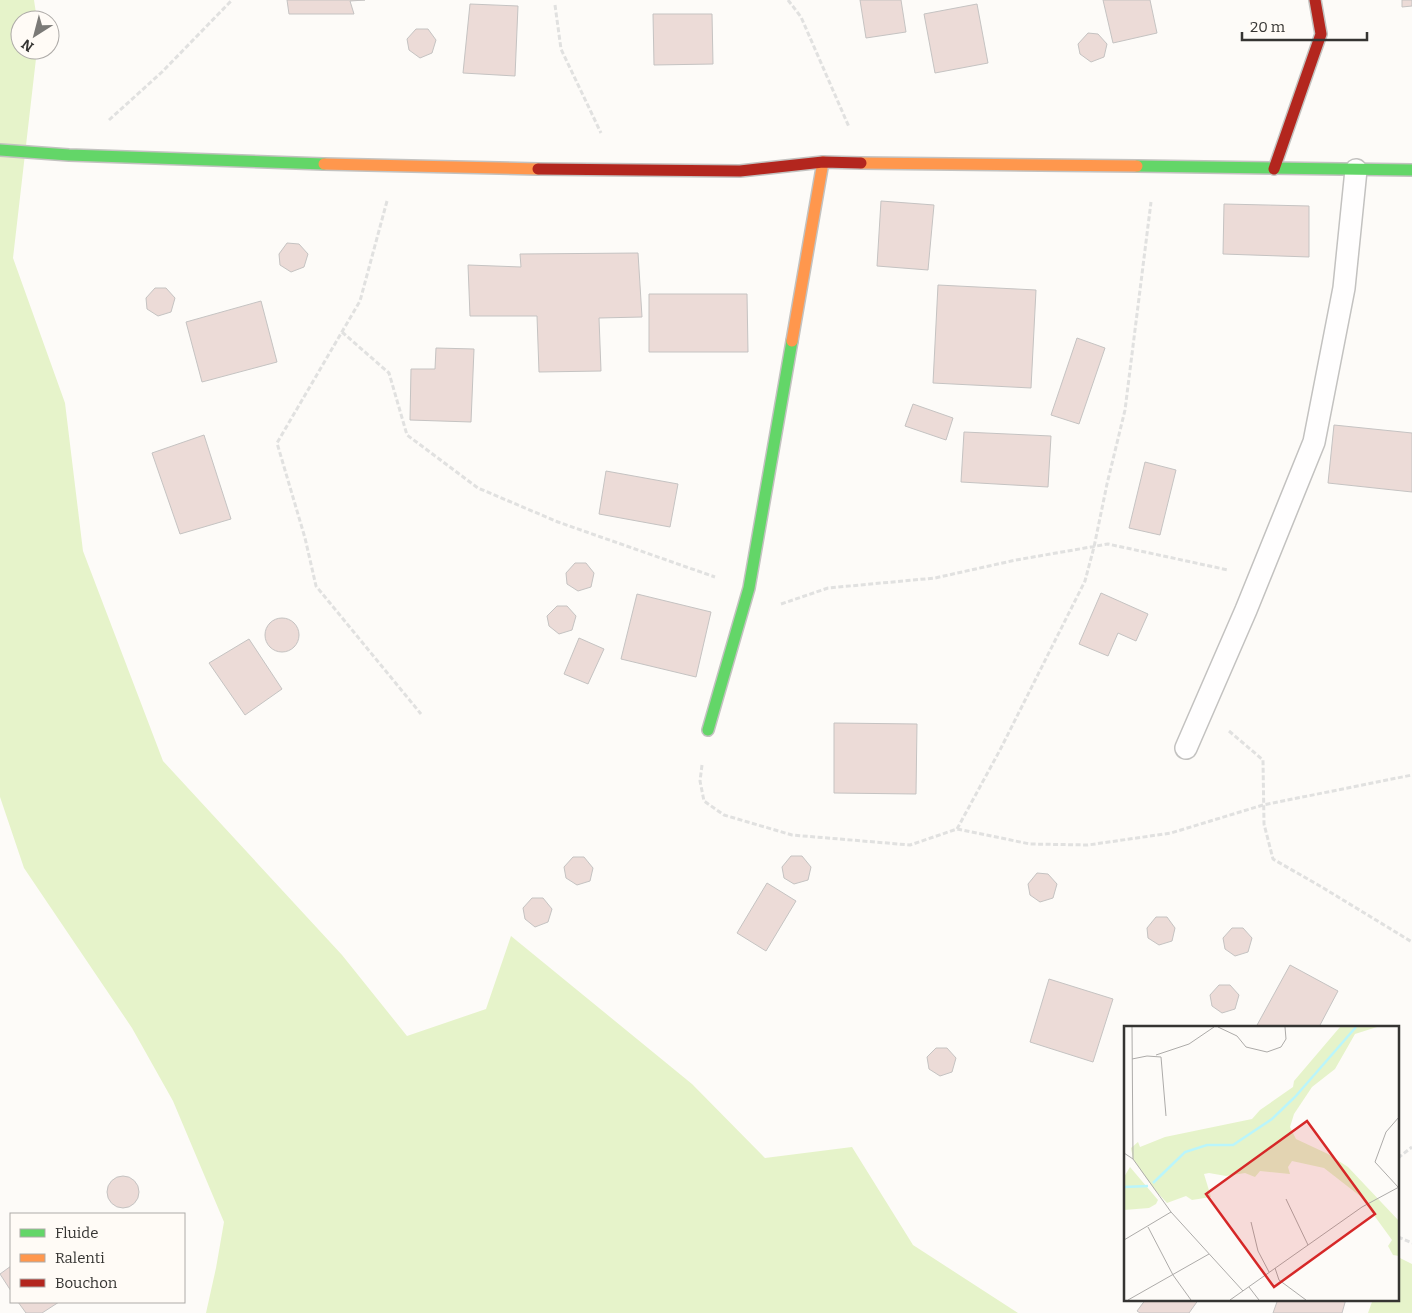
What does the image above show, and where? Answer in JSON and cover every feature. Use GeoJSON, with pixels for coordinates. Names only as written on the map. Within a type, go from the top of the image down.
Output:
{"type":"FeatureCollection","features":[{"type":"Feature","properties":{"kind":"main road"},"geometry":{"type":"LineString","coordinates":[[1274,169],[1321,34],[1315,0]]}},
{"type":"Feature","properties":{"kind":"main road"},"geometry":{"type":"LineString","coordinates":[[0,150],[69,155],[397,166],[618,170],[740,171],[823,162],[1412,170]]}},
{"type":"Feature","properties":{"kind":"main road"},"geometry":{"type":"LineString","coordinates":[[708,730],[750,588],[823,162]]}},
{"type":"Feature","properties":{"kind":"lane"},"geometry":{"type":"LineString","coordinates":[[1186,748],[1260,577],[1314,442],[1344,288],[1356,170]]}},
{"type":"Feature","properties":{"kind":"path"},"geometry":{"type":"LineString","coordinates":[[69,155],[162,72],[232,0]]}},
{"type":"Feature","properties":{"kind":"path"},"geometry":{"type":"LineString","coordinates":[[788,0],[801,17],[864,162]]}},
{"type":"Feature","properties":{"kind":"path"},"geometry":{"type":"LineString","coordinates":[[555,5],[561,49],[618,170]]}},
{"type":"Feature","properties":{"kind":"path"},"geometry":{"type":"LineString","coordinates":[[397,166],[360,301],[277,443],[305,538],[316,586],[420,714]]}},
{"type":"Feature","properties":{"kind":"path"},"geometry":{"type":"LineString","coordinates":[[957,829],[1000,750],[1085,581],[1125,410],[1155,167]]}},
{"type":"Feature","properties":{"kind":"path"},"geometry":{"type":"LineString","coordinates":[[342,332],[389,372],[407,435],[478,488],[558,522],[750,588],[776,606],[828,588],[935,578],[1016,560],[1108,544],[1260,577]]}},
{"type":"Feature","properties":{"kind":"path"},"geometry":{"type":"LineString","coordinates":[[1204,709],[1263,760],[1264,824],[1273,859],[1412,942]]}},
{"type":"Feature","properties":{"kind":"path"},"geometry":{"type":"LineString","coordinates":[[708,730],[700,781],[704,801],[724,815],[792,835],[910,845],[957,829],[1030,844],[1088,845],[1171,833],[1263,804],[1412,775]]}},
{"type":"Feature","properties":{"kind":"path"},"geometry":{"type":"LineString","coordinates":[[1400,1156],[1412,1147]]}},
{"type":"Feature","properties":{"kind":"path"},"geometry":{"type":"LineString","coordinates":[[1400,1238],[1412,1243]]}},
{"type":"Feature","properties":{"kind":"green space"},"geometry":{"type":"Polygon","coordinates":[[[0,0],[34,0],[36,10],[10,10],[10,60],[36,60],[13,258],[65,403],[83,551],[163,761],[342,955],[407,1036],[486,1009],[511,936],[692,1084],[765,1158],[852,1147],[913,1245],[1018,1313],[206,1313],[224,1222],[173,1101],[132,1028],[24,868],[0,797],[0,0]]]}},
{"type":"Feature","properties":{"kind":"green space"},"geometry":{"type":"Polygon","coordinates":[[[1400,1258],[1412,1264],[1412,1313],[1368,1313],[1373,1300],[1400,1300],[1400,1258]]]}},
{"type":"Feature","properties":{"kind":"building"},"geometry":{"type":"Polygon","coordinates":[[[287,0],[365,0],[350,1],[354,14],[289,14],[287,0]]]}},
{"type":"Feature","properties":{"kind":"building"},"geometry":{"type":"Polygon","coordinates":[[[860,0],[901,0],[906,32],[866,38],[860,0]]]}},
{"type":"Feature","properties":{"kind":"building"},"geometry":{"type":"Polygon","coordinates":[[[1103,0],[1150,0],[1157,33],[1113,43],[1103,0]]]}},
{"type":"Feature","properties":{"kind":"building"},"geometry":{"type":"Polygon","coordinates":[[[1402,0],[1412,0],[1412,6],[1402,7],[1402,0]]]}},
{"type":"Feature","properties":{"kind":"building"},"geometry":{"type":"Polygon","coordinates":[[[470,4],[518,6],[515,76],[463,73],[470,4]]]}},
{"type":"Feature","properties":{"kind":"building"},"geometry":{"type":"Polygon","coordinates":[[[977,4],[988,63],[935,73],[924,14],[977,4]]]}},
{"type":"Feature","properties":{"kind":"building"},"geometry":{"type":"Polygon","coordinates":[[[653,14],[712,14],[713,64],[654,65],[653,14]]]}},
{"type":"Feature","properties":{"kind":"building"},"geometry":{"type":"Polygon","coordinates":[[[416,29],[428,29],[436,40],[432,53],[420,58],[409,50],[407,39],[416,29]]]}},
{"type":"Feature","properties":{"kind":"building"},"geometry":{"type":"Polygon","coordinates":[[[1088,33],[1098,34],[1107,44],[1104,57],[1091,62],[1080,54],[1078,44],[1088,33]]]}},
{"type":"Feature","properties":{"kind":"building"},"geometry":{"type":"Polygon","coordinates":[[[881,201],[934,205],[928,270],[877,266],[881,201]]]}},
{"type":"Feature","properties":{"kind":"building"},"geometry":{"type":"Polygon","coordinates":[[[1224,204],[1309,206],[1309,257],[1223,254],[1224,204]]]}},
{"type":"Feature","properties":{"kind":"building"},"geometry":{"type":"Polygon","coordinates":[[[287,243],[299,244],[308,254],[304,267],[291,272],[280,265],[279,254],[287,243]]]}},
{"type":"Feature","properties":{"kind":"building"},"geometry":{"type":"Polygon","coordinates":[[[638,253],[642,317],[599,318],[601,371],[539,372],[537,316],[470,316],[468,265],[521,267],[520,254],[638,253]]]}},
{"type":"Feature","properties":{"kind":"building"},"geometry":{"type":"Polygon","coordinates":[[[938,285],[1036,290],[1031,388],[933,383],[938,285]]]}},
{"type":"Feature","properties":{"kind":"building"},"geometry":{"type":"Polygon","coordinates":[[[155,288],[166,288],[175,298],[171,312],[158,316],[147,309],[146,298],[155,288]]]}},
{"type":"Feature","properties":{"kind":"building"},"geometry":{"type":"Polygon","coordinates":[[[649,294],[747,294],[748,352],[649,352],[649,294]]]}},
{"type":"Feature","properties":{"kind":"building"},"geometry":{"type":"Polygon","coordinates":[[[261,301],[277,362],[202,382],[186,322],[261,301]]]}},
{"type":"Feature","properties":{"kind":"building"},"geometry":{"type":"Polygon","coordinates":[[[1077,338],[1105,348],[1079,424],[1051,415],[1077,338]]]}},
{"type":"Feature","properties":{"kind":"building"},"geometry":{"type":"Polygon","coordinates":[[[436,348],[474,349],[471,422],[410,420],[411,369],[435,369],[436,348]]]}},
{"type":"Feature","properties":{"kind":"building"},"geometry":{"type":"Polygon","coordinates":[[[913,404],[953,418],[946,440],[905,426],[913,404]]]}},
{"type":"Feature","properties":{"kind":"building"},"geometry":{"type":"Polygon","coordinates":[[[1334,425],[1412,433],[1412,492],[1328,483],[1334,425]]]}},
{"type":"Feature","properties":{"kind":"building"},"geometry":{"type":"Polygon","coordinates":[[[964,432],[1051,436],[1048,487],[961,482],[964,432]]]}},
{"type":"Feature","properties":{"kind":"building"},"geometry":{"type":"Polygon","coordinates":[[[204,435],[231,519],[180,534],[152,453],[204,435]]]}},
{"type":"Feature","properties":{"kind":"building"},"geometry":{"type":"Polygon","coordinates":[[[1145,462],[1176,470],[1160,535],[1129,528],[1145,462]]]}},
{"type":"Feature","properties":{"kind":"building"},"geometry":{"type":"Polygon","coordinates":[[[606,471],[678,484],[670,527],[599,514],[606,471]]]}},
{"type":"Feature","properties":{"kind":"building"},"geometry":{"type":"Polygon","coordinates":[[[575,563],[586,563],[594,573],[591,587],[578,591],[567,584],[566,573],[575,563]]]}},
{"type":"Feature","properties":{"kind":"building"},"geometry":{"type":"Polygon","coordinates":[[[1101,593],[1148,614],[1136,641],[1118,633],[1108,656],[1079,644],[1101,593]]]}},
{"type":"Feature","properties":{"kind":"building"},"geometry":{"type":"Polygon","coordinates":[[[637,594],[711,612],[696,677],[621,659],[637,594]]]}},
{"type":"Feature","properties":{"kind":"building"},"geometry":{"type":"Polygon","coordinates":[[[557,606],[567,606],[576,616],[572,630],[559,634],[549,626],[547,616],[557,606]]]}},
{"type":"Feature","properties":{"kind":"building"},"geometry":{"type":"Polygon","coordinates":[[[282,618],[289,619],[294,623],[298,628],[298,642],[294,647],[289,651],[282,652],[275,651],[270,647],[266,642],[265,635],[266,628],[270,623],[275,619],[282,618]]]}},
{"type":"Feature","properties":{"kind":"building"},"geometry":{"type":"Polygon","coordinates":[[[579,638],[604,649],[588,684],[564,674],[579,638]]]}},
{"type":"Feature","properties":{"kind":"building"},"geometry":{"type":"Polygon","coordinates":[[[249,639],[282,689],[245,715],[209,663],[249,639]]]}},
{"type":"Feature","properties":{"kind":"building"},"geometry":{"type":"Polygon","coordinates":[[[834,723],[917,724],[916,794],[834,793],[834,723]]]}},
{"type":"Feature","properties":{"kind":"building"},"geometry":{"type":"Polygon","coordinates":[[[791,856],[802,856],[811,867],[808,880],[794,884],[784,878],[782,867],[791,856]]]}},
{"type":"Feature","properties":{"kind":"building"},"geometry":{"type":"Polygon","coordinates":[[[573,857],[584,857],[593,868],[590,881],[577,885],[566,878],[564,867],[573,857]]]}},
{"type":"Feature","properties":{"kind":"building"},"geometry":{"type":"Polygon","coordinates":[[[1037,873],[1048,874],[1057,884],[1053,898],[1040,902],[1030,895],[1028,884],[1037,873]]]}},
{"type":"Feature","properties":{"kind":"building"},"geometry":{"type":"Polygon","coordinates":[[[767,883],[796,901],[766,951],[737,933],[767,883]]]}},
{"type":"Feature","properties":{"kind":"building"},"geometry":{"type":"Polygon","coordinates":[[[532,898],[543,898],[552,909],[548,922],[535,927],[525,919],[523,908],[532,898]]]}},
{"type":"Feature","properties":{"kind":"building"},"geometry":{"type":"Polygon","coordinates":[[[1156,917],[1167,917],[1175,928],[1172,941],[1159,945],[1148,938],[1147,928],[1156,917]]]}},
{"type":"Feature","properties":{"kind":"building"},"geometry":{"type":"Polygon","coordinates":[[[1232,928],[1243,928],[1252,938],[1248,952],[1235,956],[1225,949],[1223,938],[1232,928]]]}},
{"type":"Feature","properties":{"kind":"building"},"geometry":{"type":"Polygon","coordinates":[[[1290,965],[1338,991],[1320,1026],[1257,1026],[1290,965]]]}},
{"type":"Feature","properties":{"kind":"building"},"geometry":{"type":"Polygon","coordinates":[[[1049,979],[1113,999],[1093,1062],[1030,1042],[1049,979]]]}},
{"type":"Feature","properties":{"kind":"building"},"geometry":{"type":"Polygon","coordinates":[[[1219,985],[1230,985],[1239,995],[1235,1009],[1222,1013],[1212,1006],[1210,995],[1219,985]]]}},
{"type":"Feature","properties":{"kind":"building"},"geometry":{"type":"Polygon","coordinates":[[[936,1048],[947,1048],[956,1058],[952,1072],[940,1076],[929,1069],[927,1057],[936,1048]]]}},
{"type":"Feature","properties":{"kind":"building"},"geometry":{"type":"Polygon","coordinates":[[[123,1176],[135,1180],[139,1192],[135,1204],[123,1208],[111,1204],[107,1192],[111,1180],[123,1176]]]}},
{"type":"Feature","properties":{"kind":"building"},"geometry":{"type":"Polygon","coordinates":[[[10,1267],[10,1289],[0,1274],[10,1267]]]}},
{"type":"Feature","properties":{"kind":"building"},"geometry":{"type":"Polygon","coordinates":[[[1145,1300],[1198,1300],[1189,1313],[1140,1313],[1137,1311],[1145,1300]]]}},
{"type":"Feature","properties":{"kind":"building"},"geometry":{"type":"Polygon","coordinates":[[[1278,1300],[1346,1300],[1342,1313],[1273,1313],[1278,1300]]]}},
{"type":"Feature","properties":{"kind":"building"},"geometry":{"type":"Polygon","coordinates":[[[19,1303],[57,1303],[42,1313],[26,1313],[19,1303]]]}},
{"type":"Feature","properties":{"kind":"traffic: fast"},"geometry":{"type":"LineString","coordinates":[[0,150],[69,155],[324,164]]}},
{"type":"Feature","properties":{"kind":"traffic: fast"},"geometry":{"type":"LineString","coordinates":[[1137,166],[1412,170]]}},
{"type":"Feature","properties":{"kind":"traffic: fast"},"geometry":{"type":"LineString","coordinates":[[708,730],[749,588],[792,341]]}},
{"type":"Feature","properties":{"kind":"traffic: slow"},"geometry":{"type":"LineString","coordinates":[[792,341],[823,162]]}},
{"type":"Feature","properties":{"kind":"traffic: slow"},"geometry":{"type":"LineString","coordinates":[[861,163],[1137,166]]}},
{"type":"Feature","properties":{"kind":"traffic: slow"},"geometry":{"type":"LineString","coordinates":[[324,164],[538,169]]}},
{"type":"Feature","properties":{"kind":"traffic: jam"},"geometry":{"type":"LineString","coordinates":[[1274,169],[1321,34],[1315,0]]}},
{"type":"Feature","properties":{"kind":"traffic: jam"},"geometry":{"type":"LineString","coordinates":[[538,169],[740,171],[823,162],[861,163]]}}]}
